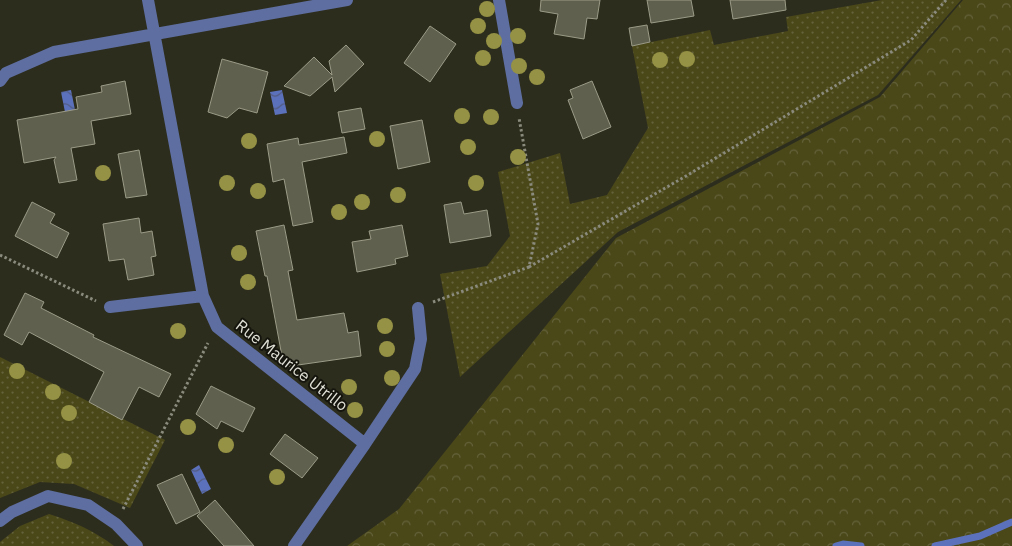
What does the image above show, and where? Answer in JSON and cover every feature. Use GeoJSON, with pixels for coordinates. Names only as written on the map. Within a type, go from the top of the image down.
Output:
{"type":"FeatureCollection","features":[{"type":"Feature","properties":{"kind":"street","name":"Rue Maurice Utrillo"},"geometry":{"type":"LineString","coordinates":[[148,0],[203,296],[217,327],[365,444]]}},
{"type":"Feature","properties":{"kind":"street"},"geometry":{"type":"LineString","coordinates":[[0,81],[6,74],[54,52],[347,0]]}},
{"type":"Feature","properties":{"kind":"street"},"geometry":{"type":"LineString","coordinates":[[499,0],[517,103]]}},
{"type":"Feature","properties":{"kind":"street"},"geometry":{"type":"LineString","coordinates":[[110,307],[203,296]]}},
{"type":"Feature","properties":{"kind":"street"},"geometry":{"type":"LineString","coordinates":[[294,546],[415,370],[421,339],[418,308]]}},
{"type":"Feature","properties":{"kind":"street"},"geometry":{"type":"LineString","coordinates":[[0,521],[12,512],[48,496],[88,505],[116,524],[137,546]]}},
{"type":"Feature","properties":{"kind":"path"},"geometry":{"type":"LineString","coordinates":[[418,308],[529,267],[686,176],[911,40],[946,0]]}},
{"type":"Feature","properties":{"kind":"path"},"geometry":{"type":"LineString","coordinates":[[517,103],[538,224],[529,267]]}},
{"type":"Feature","properties":{"kind":"path"},"geometry":{"type":"LineString","coordinates":[[0,256],[110,307]]}},
{"type":"Feature","properties":{"kind":"path"},"geometry":{"type":"LineString","coordinates":[[116,524],[217,327]]}},
{"type":"Feature","properties":{"kind":"green space"},"geometry":{"type":"Polygon","coordinates":[[[882,0],[961,0],[878,95],[618,232],[460,377],[440,274],[487,266],[510,236],[498,172],[560,153],[570,204],[607,195],[648,128],[632,46],[710,30],[714,45],[788,31],[786,17],[882,0]]]}},
{"type":"Feature","properties":{"kind":"green space"},"geometry":{"type":"Polygon","coordinates":[[[963,0],[1012,0],[1012,546],[347,546],[399,509],[616,238],[880,97],[963,0]]]}},
{"type":"Feature","properties":{"kind":"green space"},"geometry":{"type":"Polygon","coordinates":[[[0,357],[165,440],[130,508],[74,484],[40,482],[0,498],[0,357]]]}},
{"type":"Feature","properties":{"kind":"green space"},"geometry":{"type":"Polygon","coordinates":[[[49,514],[83,527],[99,535],[114,546],[0,546],[0,542],[20,526],[49,514]]]}},
{"type":"Feature","properties":{"kind":"water"},"geometry":{"type":"Polygon","coordinates":[[[71,90],[76,115],[66,117],[61,92],[71,90]]]}},
{"type":"Feature","properties":{"kind":"water"},"geometry":{"type":"Polygon","coordinates":[[[282,90],[287,113],[275,115],[270,92],[282,90]]]}},
{"type":"Feature","properties":{"kind":"water"},"geometry":{"type":"Polygon","coordinates":[[[199,465],[211,489],[202,494],[191,470],[199,465]]]}},
{"type":"Feature","properties":{"kind":"building"},"geometry":{"type":"Polygon","coordinates":[[[541,0],[600,0],[597,19],[587,18],[584,39],[554,34],[558,14],[540,11],[541,0]]]}},
{"type":"Feature","properties":{"kind":"building"},"geometry":{"type":"Polygon","coordinates":[[[647,0],[691,0],[694,16],[651,23],[647,0]]]}},
{"type":"Feature","properties":{"kind":"building"},"geometry":{"type":"Polygon","coordinates":[[[730,0],[785,0],[786,10],[733,19],[730,0]]]}},
{"type":"Feature","properties":{"kind":"building"},"geometry":{"type":"Polygon","coordinates":[[[647,25],[650,42],[632,46],[629,28],[647,25]]]}},
{"type":"Feature","properties":{"kind":"building"},"geometry":{"type":"Polygon","coordinates":[[[430,26],[456,44],[430,82],[404,63],[430,26]]]}},
{"type":"Feature","properties":{"kind":"building"},"geometry":{"type":"Polygon","coordinates":[[[346,45],[364,64],[335,92],[332,77],[310,96],[284,86],[314,57],[332,75],[329,61],[346,45]]]}},
{"type":"Feature","properties":{"kind":"building"},"geometry":{"type":"Polygon","coordinates":[[[222,59],[268,72],[257,113],[239,108],[227,118],[208,112],[222,59]]]}},
{"type":"Feature","properties":{"kind":"building"},"geometry":{"type":"Polygon","coordinates":[[[125,81],[131,114],[91,121],[95,144],[71,148],[77,180],[59,183],[54,160],[56,157],[24,163],[17,120],[78,109],[76,97],[102,92],[101,86],[125,81]]]}},
{"type":"Feature","properties":{"kind":"building"},"geometry":{"type":"Polygon","coordinates":[[[592,81],[611,127],[583,139],[568,100],[573,98],[570,90],[592,81]]]}},
{"type":"Feature","properties":{"kind":"building"},"geometry":{"type":"Polygon","coordinates":[[[361,108],[365,129],[342,133],[338,112],[361,108]]]}},
{"type":"Feature","properties":{"kind":"building"},"geometry":{"type":"Polygon","coordinates":[[[422,120],[430,162],[398,169],[390,126],[422,120]]]}},
{"type":"Feature","properties":{"kind":"building"},"geometry":{"type":"Polygon","coordinates":[[[344,137],[347,153],[302,162],[313,222],[293,226],[284,179],[273,182],[267,144],[298,138],[299,145],[344,137]]]}},
{"type":"Feature","properties":{"kind":"building"},"geometry":{"type":"Polygon","coordinates":[[[139,150],[147,195],[126,198],[118,154],[139,150]]]}},
{"type":"Feature","properties":{"kind":"building"},"geometry":{"type":"Polygon","coordinates":[[[32,202],[55,214],[50,223],[69,233],[57,258],[15,236],[32,202]]]}},
{"type":"Feature","properties":{"kind":"building"},"geometry":{"type":"Polygon","coordinates":[[[461,202],[464,214],[487,210],[491,236],[450,243],[444,205],[461,202]]]}},
{"type":"Feature","properties":{"kind":"building"},"geometry":{"type":"Polygon","coordinates":[[[139,218],[141,233],[152,231],[156,256],[151,257],[154,275],[128,280],[124,259],[109,261],[103,224],[139,218]]]}},
{"type":"Feature","properties":{"kind":"building"},"geometry":{"type":"Polygon","coordinates":[[[284,225],[293,270],[288,271],[297,320],[344,313],[348,333],[358,331],[361,356],[284,367],[267,276],[265,276],[256,231],[284,225]]]}},
{"type":"Feature","properties":{"kind":"building"},"geometry":{"type":"Polygon","coordinates":[[[402,225],[408,256],[395,259],[396,264],[357,272],[352,242],[371,239],[369,231],[402,225]]]}},
{"type":"Feature","properties":{"kind":"building"},"geometry":{"type":"Polygon","coordinates":[[[25,293],[44,302],[41,308],[94,335],[93,337],[171,374],[159,397],[139,387],[122,420],[89,402],[104,372],[29,332],[22,345],[4,335],[25,293]]]}},
{"type":"Feature","properties":{"kind":"building"},"geometry":{"type":"Polygon","coordinates":[[[211,386],[255,408],[243,432],[221,421],[217,429],[196,414],[211,386]]]}},
{"type":"Feature","properties":{"kind":"building"},"geometry":{"type":"Polygon","coordinates":[[[285,434],[318,458],[302,478],[270,454],[285,434]]]}},
{"type":"Feature","properties":{"kind":"building"},"geometry":{"type":"Polygon","coordinates":[[[182,474],[200,512],[176,524],[157,485],[182,474]]]}},
{"type":"Feature","properties":{"kind":"building"},"geometry":{"type":"Polygon","coordinates":[[[215,500],[254,546],[224,546],[197,516],[215,500]]]}},
{"type":"Feature","properties":{"kind":"waterway"},"geometry":{"type":"LineString","coordinates":[[935,546],[980,536],[1012,522]]}},
{"type":"Feature","properties":{"kind":"waterway"},"geometry":{"type":"LineString","coordinates":[[836,546],[843,544],[861,546]]}}]}
